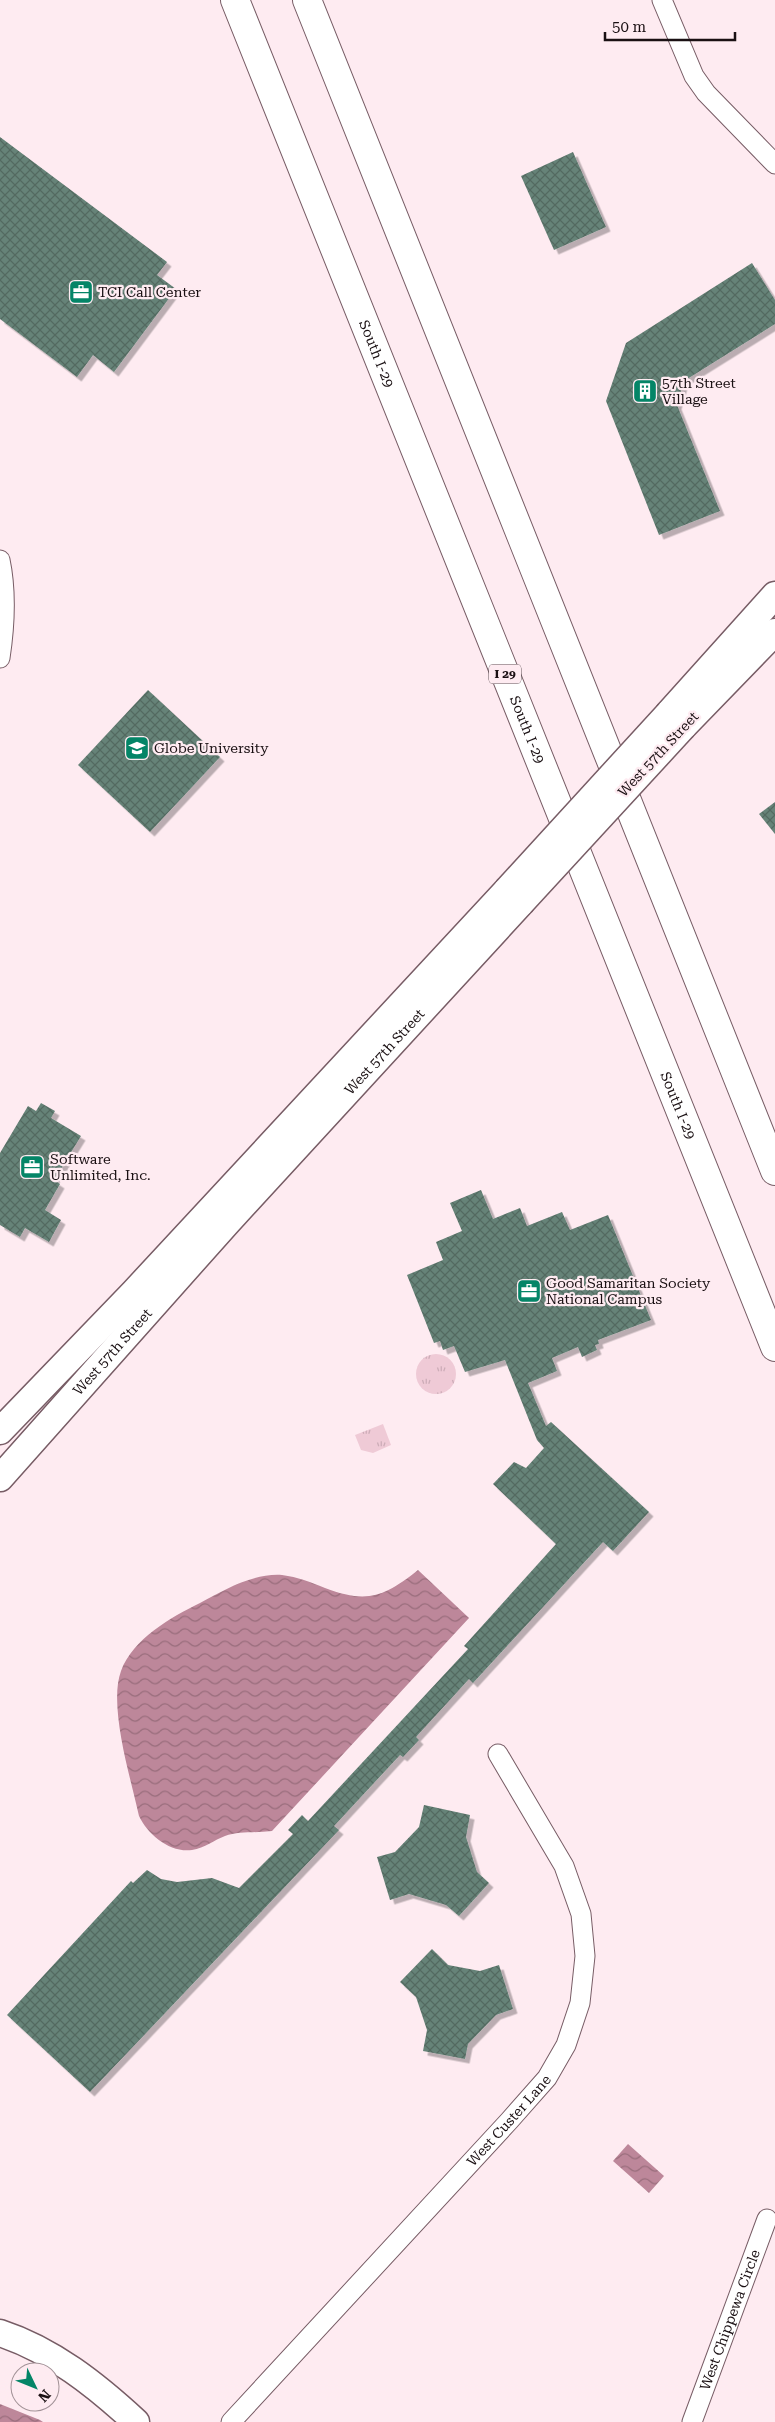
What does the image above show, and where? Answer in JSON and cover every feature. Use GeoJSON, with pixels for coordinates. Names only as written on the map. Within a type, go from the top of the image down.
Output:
{"type":"FeatureCollection","features":[{"type":"Feature","properties":{"kind":"highway","name":"South I-29"},"geometry":{"type":"LineString","coordinates":[[235,0],[775,1347]]}},
{"type":"Feature","properties":{"kind":"highway"},"geometry":{"type":"LineString","coordinates":[[307,0],[775,1171]]}},
{"type":"Feature","properties":{"kind":"main road","name":"West 57th Street"},"geometry":{"type":"LineString","coordinates":[[0,1431],[514,896],[676,720],[775,595]]}},
{"type":"Feature","properties":{"kind":"main road","name":"West 57th Street"},"geometry":{"type":"LineString","coordinates":[[676,720],[775,632]]}},
{"type":"Feature","properties":{"kind":"main road","name":"West 57th Street"},"geometry":{"type":"LineString","coordinates":[[0,1478],[514,896]]}},
{"type":"Feature","properties":{"kind":"main road"},"geometry":{"type":"LineString","coordinates":[[0,2333],[45,2354],[76,2372],[106,2395],[136,2422]]}},
{"type":"Feature","properties":{"kind":"street"},"geometry":{"type":"LineString","coordinates":[[662,0],[694,76],[706,93],[775,164]]}},
{"type":"Feature","properties":{"kind":"street"},"geometry":{"type":"LineString","coordinates":[[0,560],[3,577],[5,621],[0,658]]}},
{"type":"Feature","properties":{"kind":"street","name":"West Custer Lane"},"geometry":{"type":"LineString","coordinates":[[231,2422],[509,2121],[547,2078],[566,2044],[580,2003],[585,1956],[582,1914],[564,1866],[498,1754]]}},
{"type":"Feature","properties":{"kind":"street","name":"West Chippewa Circle"},"geometry":{"type":"LineString","coordinates":[[692,2422],[767,2219]]}},
{"type":"Feature","properties":{"kind":"green space"},"geometry":{"type":"Polygon","coordinates":[[[432,1354],[440,1354],[447,1357],[453,1363],[456,1374],[453,1385],[447,1391],[440,1394],[432,1394],[425,1391],[419,1385],[416,1378],[416,1370],[419,1363],[425,1357],[432,1354]]]}},
{"type":"Feature","properties":{"kind":"green space"},"geometry":{"type":"Polygon","coordinates":[[[383,1424],[391,1445],[373,1453],[361,1450],[355,1435],[383,1424]]]}},
{"type":"Feature","properties":{"kind":"water"},"geometry":{"type":"Polygon","coordinates":[[[418,1570],[469,1618],[272,1831],[230,1834],[201,1848],[184,1850],[168,1846],[148,1830],[139,1816],[126,1763],[117,1703],[121,1671],[134,1649],[144,1639],[165,1622],[189,1609],[229,1588],[260,1577],[271,1575],[288,1576],[340,1593],[364,1596],[385,1592],[418,1570]]]}},
{"type":"Feature","properties":{"kind":"water"},"geometry":{"type":"Polygon","coordinates":[[[628,2144],[664,2176],[649,2193],[613,2161],[628,2144]]]}},
{"type":"Feature","properties":{"kind":"water"},"geometry":{"type":"Polygon","coordinates":[[[0,2404],[10,2408],[10,2412],[20,2412],[43,2422],[0,2422],[0,2404]]]}},
{"type":"Feature","properties":{"kind":"building"},"geometry":{"type":"Polygon","coordinates":[[[0,137],[167,262],[157,275],[176,289],[114,372],[93,355],[77,377],[0,319],[0,137]]]}},
{"type":"Feature","properties":{"kind":"building"},"geometry":{"type":"Polygon","coordinates":[[[573,152],[606,227],[554,250],[521,176],[573,152]]]}},
{"type":"Feature","properties":{"kind":"building","name":"57th Street Village"},"geometry":{"type":"Polygon","coordinates":[[[752,263],[775,300],[775,324],[684,381],[677,405],[720,511],[659,535],[606,401],[626,343],[752,263]]]}},
{"type":"Feature","properties":{"kind":"building"},"geometry":{"type":"Polygon","coordinates":[[[148,690],[220,757],[150,832],[78,765],[148,690]]]}},
{"type":"Feature","properties":{"kind":"building"},"geometry":{"type":"Polygon","coordinates":[[[775,802],[775,834],[759,814],[775,802]]]}},
{"type":"Feature","properties":{"kind":"building"},"geometry":{"type":"Polygon","coordinates":[[[41,1103],[55,1111],[51,1118],[81,1136],[54,1180],[60,1184],[45,1210],[61,1220],[49,1242],[25,1228],[20,1237],[0,1225],[0,1153],[28,1106],[36,1111],[41,1103]]]}},
{"type":"Feature","properties":{"kind":"building"},"geometry":{"type":"Polygon","coordinates":[[[481,1190],[493,1219],[520,1208],[527,1226],[562,1212],[570,1230],[608,1215],[651,1320],[598,1340],[599,1344],[595,1345],[597,1350],[582,1357],[578,1347],[552,1358],[557,1371],[528,1383],[546,1426],[551,1422],[649,1512],[613,1551],[603,1542],[473,1683],[469,1679],[416,1737],[419,1740],[403,1757],[400,1755],[334,1826],[339,1830],[90,2092],[7,2015],[131,1881],[133,1883],[147,1870],[161,1879],[177,1882],[212,1878],[239,1888],[293,1834],[288,1830],[302,1815],[308,1821],[468,1649],[464,1646],[556,1544],[493,1484],[514,1462],[526,1468],[544,1448],[537,1440],[505,1360],[465,1372],[454,1346],[443,1350],[440,1341],[434,1343],[407,1275],[443,1260],[436,1242],[462,1231],[450,1203],[481,1190]]]}},
{"type":"Feature","properties":{"kind":"building"},"geometry":{"type":"Polygon","coordinates":[[[424,1805],[470,1815],[466,1837],[477,1872],[489,1883],[459,1916],[446,1905],[409,1894],[390,1900],[377,1857],[395,1852],[419,1827],[424,1805]]]}},
{"type":"Feature","properties":{"kind":"building"},"geometry":{"type":"Polygon","coordinates":[[[432,1949],[448,1965],[480,1971],[499,1965],[513,2009],[496,2015],[468,2044],[465,2059],[423,2051],[427,2030],[416,1997],[400,1982],[432,1949]]]}},
{"type":"Feature","properties":{"kind":"place","name":"TCI Call Center"},"geometry":{"type":"Point","coordinates":[81,292]}},
{"type":"Feature","properties":{"kind":"place","name":"57th Street Village"},"geometry":{"type":"Point","coordinates":[645,391]}},
{"type":"Feature","properties":{"kind":"place","name":"Globe University"},"geometry":{"type":"Point","coordinates":[137,748]}},
{"type":"Feature","properties":{"kind":"place","name":"Software Unlimited, Inc."},"geometry":{"type":"Point","coordinates":[32,1167]}},
{"type":"Feature","properties":{"kind":"place","name":"Good Samaritan Society National Campus"},"geometry":{"type":"Point","coordinates":[529,1291]}}]}
